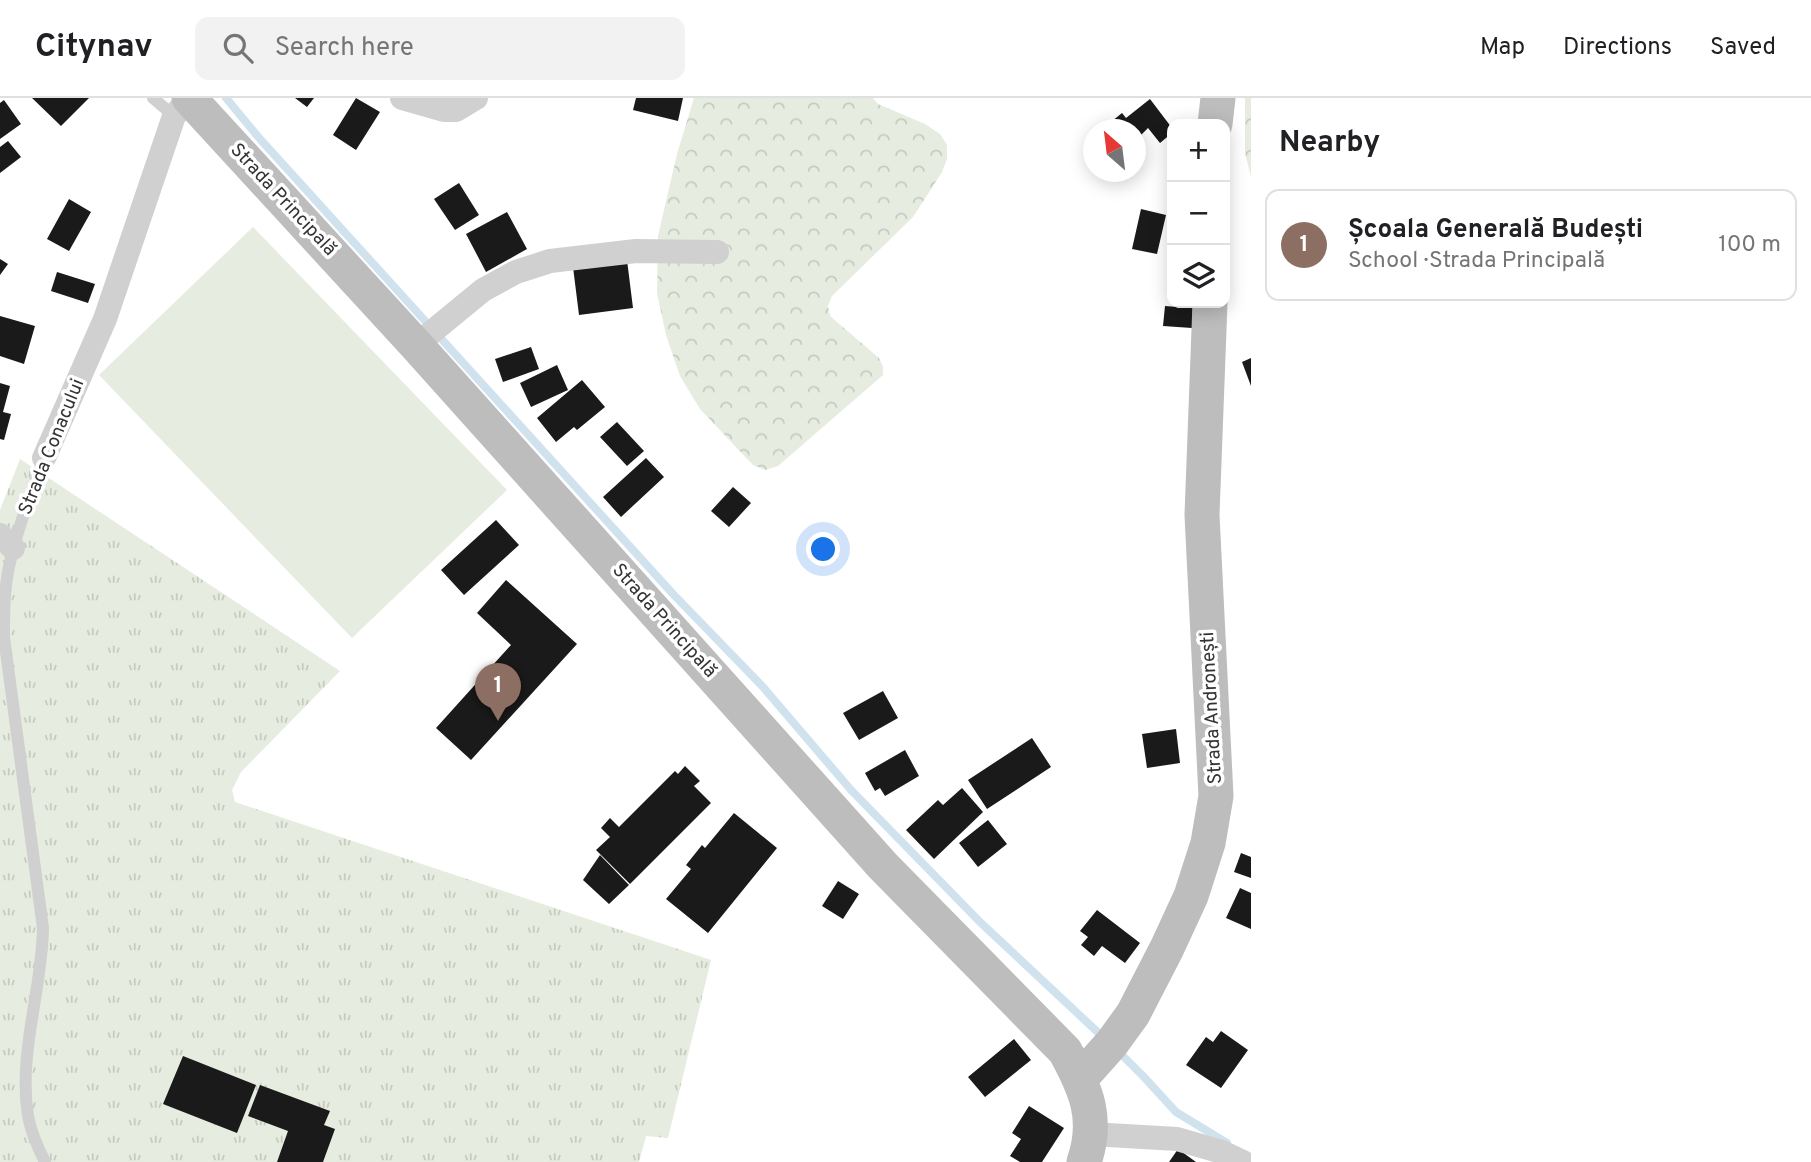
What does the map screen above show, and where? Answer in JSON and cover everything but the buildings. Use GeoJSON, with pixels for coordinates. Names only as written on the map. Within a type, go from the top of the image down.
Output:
{"type":"FeatureCollection","features":[{"type":"Feature","properties":{"kind":"main road"},"geometry":{"type":"LineString","coordinates":[[1216,119],[1218,98]]}},
{"type":"Feature","properties":{"kind":"main road","name":"Strada Principală"},"geometry":{"type":"LineString","coordinates":[[184,104],[419,343],[883,866],[1065,1051],[1097,1060],[1089,1108],[1088,1148]]}},
{"type":"Feature","properties":{"kind":"main road","name":"Strada Andronești"},"geometry":{"type":"LineString","coordinates":[[1097,1060],[1133,1014],[1191,896],[1208,843],[1216,796],[1202,515],[1210,308]]}},
{"type":"Feature","properties":{"kind":"street"},"geometry":{"type":"LineString","coordinates":[[402,98],[444,110],[456,110],[476,98]]}},
{"type":"Feature","properties":{"kind":"street","name":"Strada Conacului"},"geometry":{"type":"LineString","coordinates":[[44,458],[105,319],[184,104]]}},
{"type":"Feature","properties":{"kind":"street"},"geometry":{"type":"LineString","coordinates":[[419,343],[483,290],[516,272],[550,261],[636,251],[717,252]]}},
{"type":"Feature","properties":{"kind":"street"},"geometry":{"type":"LineString","coordinates":[[1088,1148],[1177,1139],[1222,1152],[1243,1162]]}},
{"type":"Feature","properties":{"kind":"lane"},"geometry":{"type":"LineString","coordinates":[[153,98],[184,104]]}},
{"type":"Feature","properties":{"kind":"lane","name":"Strada Conacului"},"geometry":{"type":"LineString","coordinates":[[44,458],[17,534],[7,542],[4,637],[43,928],[43,950],[28,1048],[26,1088],[28,1118],[45,1162]]}},
{"type":"Feature","properties":{"kind":"green space"},"geometry":{"type":"Polygon","coordinates":[[[694,98],[873,98],[878,104],[925,124],[940,134],[947,145],[947,159],[942,172],[913,217],[832,296],[828,306],[830,316],[879,358],[883,375],[778,466],[765,470],[753,465],[700,409],[680,376],[666,335],[657,293],[658,236],[677,154],[694,98]]]}},
{"type":"Feature","properties":{"kind":"green space"},"geometry":{"type":"Polygon","coordinates":[[[1245,98],[1251,98],[1251,177],[1245,153],[1245,98]]]}},
{"type":"Feature","properties":{"kind":"green space"},"geometry":{"type":"Polygon","coordinates":[[[253,227],[507,490],[352,638],[99,375],[253,227]]]}},
{"type":"Feature","properties":{"kind":"green space"},"geometry":{"type":"Polygon","coordinates":[[[20,459],[340,671],[241,772],[232,790],[235,802],[711,960],[668,1138],[646,1136],[639,1162],[0,1162],[0,510],[20,459]]]}},
{"type":"Feature","properties":{"kind":"waterway"},"geometry":{"type":"LineString","coordinates":[[226,98],[260,139],[673,594],[763,687],[851,790],[980,922],[1105,1039]]}},
{"type":"Feature","properties":{"kind":"waterway"},"geometry":{"type":"LineString","coordinates":[[1117,1050],[1176,1112],[1227,1143]]}},
{"type":"Feature","properties":{"kind":"place","name":"Școala Generală Budești"},"geometry":{"type":"Point","coordinates":[498,721]}}]}
